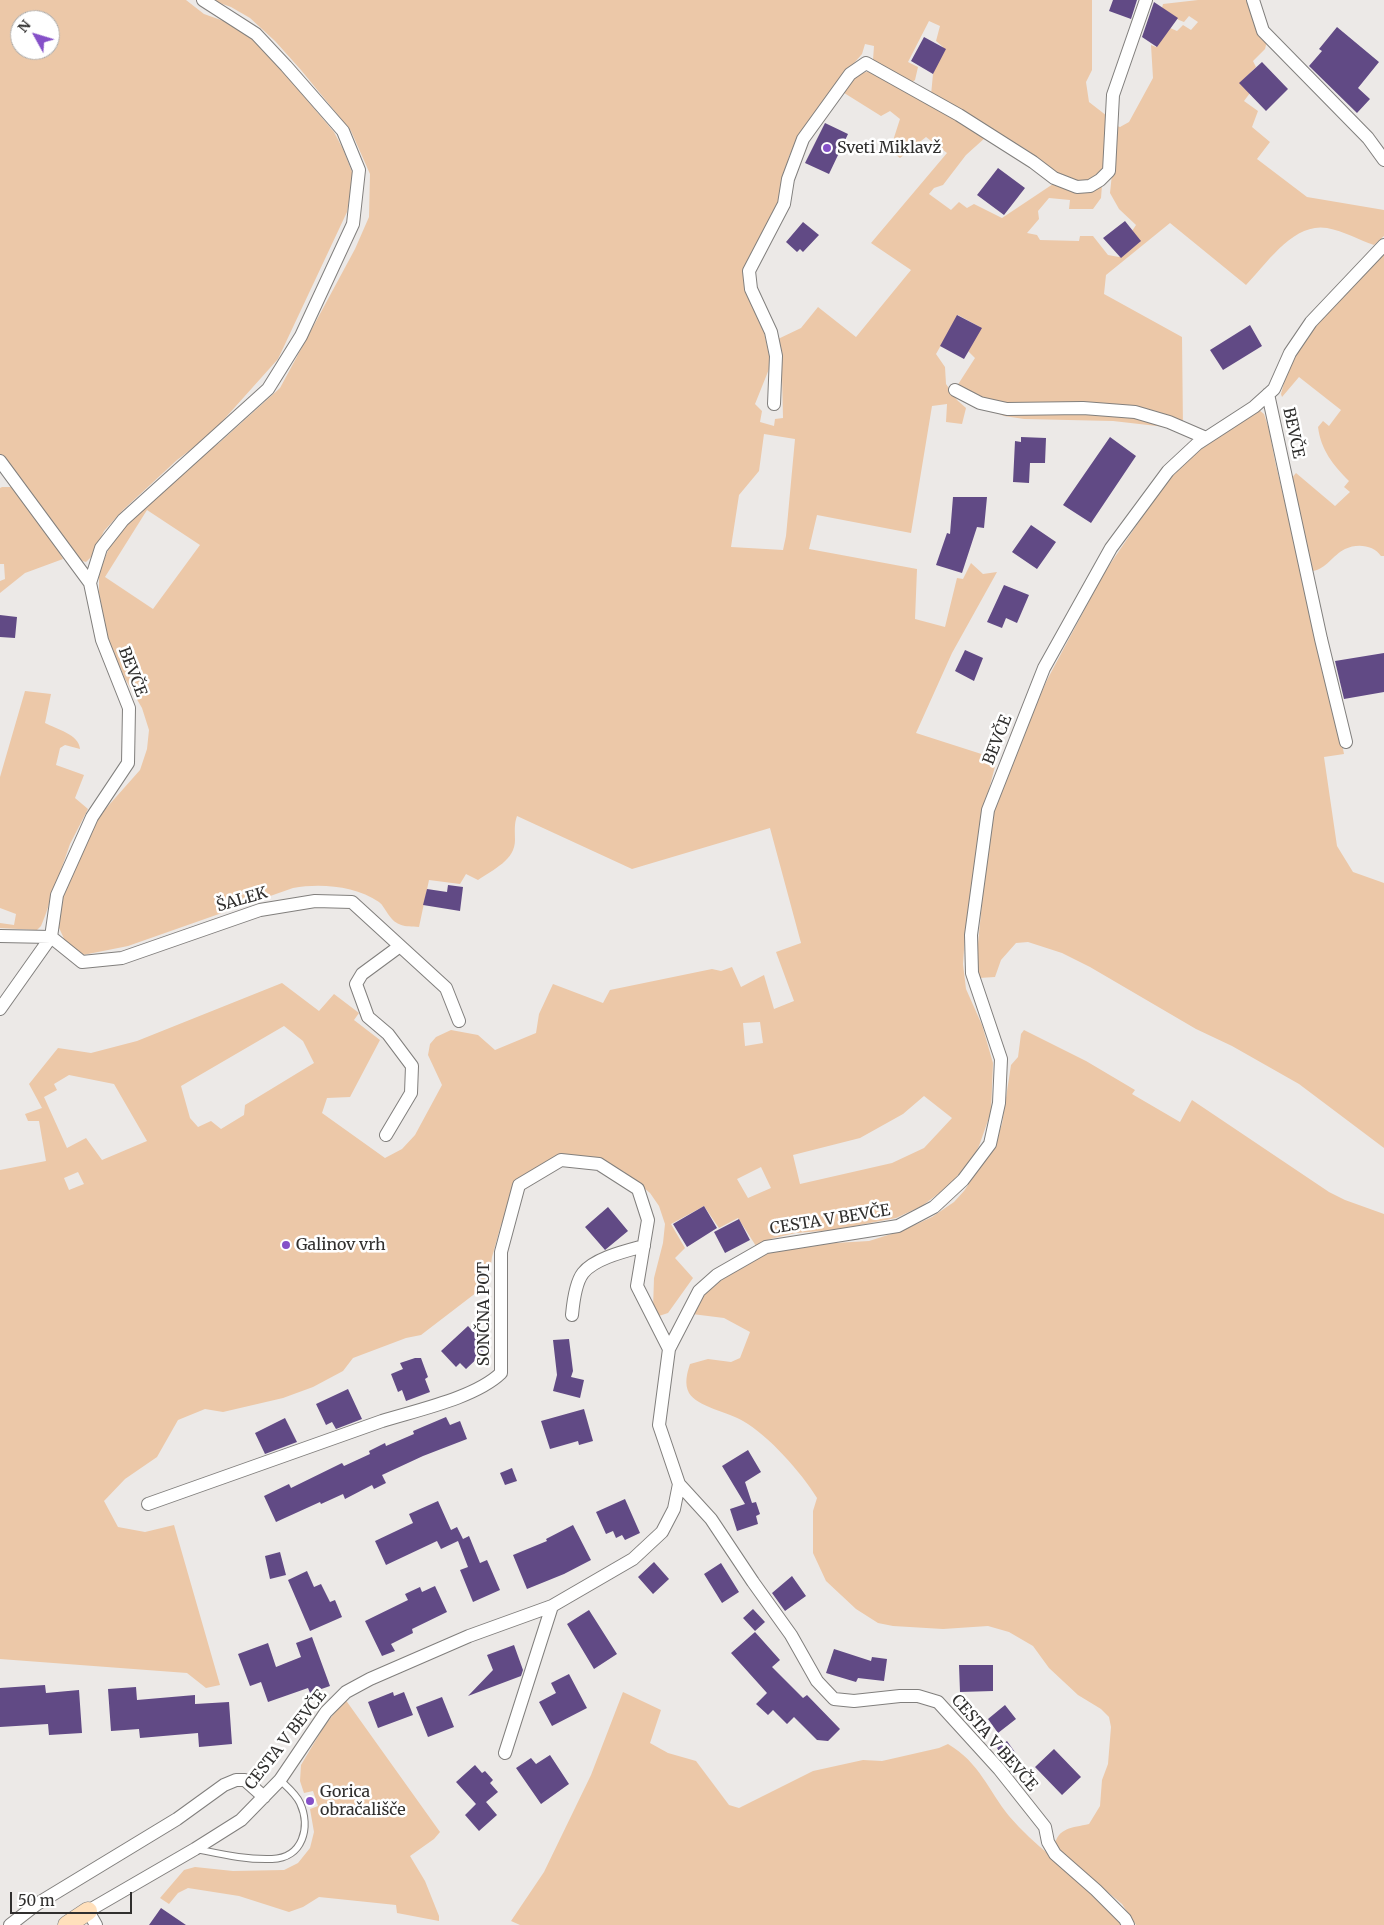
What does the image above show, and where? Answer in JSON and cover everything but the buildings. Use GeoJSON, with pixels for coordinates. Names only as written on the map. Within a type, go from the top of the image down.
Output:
{"type":"FeatureCollection","features":[{"type":"Feature","properties":{"kind":"street"},"geometry":{"type":"LineString","coordinates":[[90,583],[101,548],[123,520],[268,389],[301,336],[353,224],[359,170],[343,131],[256,34],[203,0]]}},
{"type":"Feature","properties":{"kind":"street"},"geometry":{"type":"LineString","coordinates":[[774,404],[776,356],[771,332],[751,289],[749,271],[784,204],[788,179],[803,139],[850,74],[866,63],[959,115],[1033,162],[1054,178],[1077,188],[1090,186],[1109,171],[1113,94],[1146,0]]}},
{"type":"Feature","properties":{"kind":"street"},"geometry":{"type":"LineString","coordinates":[[1253,0],[1263,31],[1368,138],[1384,160]]}},
{"type":"Feature","properties":{"kind":"street","name":"BEVČE"},"geometry":{"type":"LineString","coordinates":[[999,1103],[1001,1059],[972,973],[971,934],[988,810],[1044,668],[1110,548],[1168,471],[1197,444],[1254,407],[1274,389],[1290,353],[1311,322],[1384,245]]}},
{"type":"Feature","properties":{"kind":"street"},"geometry":{"type":"LineString","coordinates":[[955,390],[980,403],[1007,409],[1083,408],[1135,412],[1169,422],[1206,438]]}},
{"type":"Feature","properties":{"kind":"street","name":"BEVČE"},"geometry":{"type":"LineString","coordinates":[[1268,394],[1320,639],[1346,742]]}},
{"type":"Feature","properties":{"kind":"street","name":"BEVČE"},"geometry":{"type":"LineString","coordinates":[[0,461],[90,583],[102,640],[129,708],[128,763],[92,817],[57,895],[51,937]]}},
{"type":"Feature","properties":{"kind":"street","name":"ŠALEK"},"geometry":{"type":"LineString","coordinates":[[51,937],[82,962],[122,958],[260,910],[315,901],[352,902],[446,988],[459,1021]]}},
{"type":"Feature","properties":{"kind":"street"},"geometry":{"type":"LineString","coordinates":[[0,936],[51,937]]}},
{"type":"Feature","properties":{"kind":"street"},"geometry":{"type":"LineString","coordinates":[[0,1009],[51,937]]}},
{"type":"Feature","properties":{"kind":"street"},"geometry":{"type":"LineString","coordinates":[[386,1135],[411,1093],[412,1066],[388,1034],[368,1017],[356,984],[362,974],[400,946]]}},
{"type":"Feature","properties":{"kind":"street","name":"CESTA V BEVČE"},"geometry":{"type":"LineString","coordinates":[[999,1103],[990,1144],[963,1180],[934,1207],[898,1226],[766,1246],[716,1275],[700,1291],[669,1349],[659,1425],[679,1484],[711,1518],[791,1635],[817,1681],[834,1699],[854,1701],[918,1696],[938,1702],[1000,1770],[1045,1827],[1048,1842],[1055,1854],[1096,1890],[1125,1919],[1128,1925]]}},
{"type":"Feature","properties":{"kind":"street","name":"SONČNA POT"},"geometry":{"type":"LineString","coordinates":[[148,1504],[465,1394],[494,1380],[501,1373],[501,1252],[519,1185],[561,1160],[599,1164],[638,1189],[648,1220],[637,1286],[669,1349]]}},
{"type":"Feature","properties":{"kind":"street"},"geometry":{"type":"LineString","coordinates":[[572,1315],[575,1295],[582,1274],[594,1264],[616,1254],[644,1246]]}},
{"type":"Feature","properties":{"kind":"street","name":"CESTA V BEVČE"},"geometry":{"type":"LineString","coordinates":[[92,1918],[241,1820],[280,1780],[326,1712],[346,1692],[370,1679],[469,1636],[552,1606],[633,1559],[662,1532],[674,1510],[679,1484]]}},
{"type":"Feature","properties":{"kind":"street"},"geometry":{"type":"LineString","coordinates":[[505,1753],[552,1606]]}},
{"type":"Feature","properties":{"kind":"street"},"geometry":{"type":"LineString","coordinates":[[10,1925],[36,1904],[177,1819],[224,1785],[236,1780],[245,1780],[264,1797]]}},
{"type":"Feature","properties":{"kind":"street"},"geometry":{"type":"LineString","coordinates":[[67,1925],[92,1918]]}},
{"type":"Feature","properties":{"kind":"lane"},"geometry":{"type":"LineString","coordinates":[[195,1849],[236,1857],[274,1860],[290,1854],[302,1841],[306,1823],[300,1801],[280,1780]]}},
{"type":"Feature","properties":{"kind":"shaded area"},"geometry":{"type":"Polygon","coordinates":[[[0,0],[186,0],[204,14],[235,25],[258,42],[334,132],[354,177],[347,212],[278,359],[210,435],[177,460],[123,510],[104,531],[92,556],[86,562],[79,560],[0,455],[0,0]]]}},
{"type":"Feature","properties":{"kind":"shaded area"},"geometry":{"type":"Polygon","coordinates":[[[211,0],[1092,0],[1092,70],[1086,82],[1089,102],[1107,116],[1107,160],[1100,175],[1090,183],[1074,182],[1058,175],[1024,148],[931,95],[933,74],[943,47],[936,41],[940,26],[929,21],[908,62],[918,67],[915,80],[910,84],[873,60],[874,46],[865,44],[862,54],[842,77],[799,137],[789,156],[779,209],[745,265],[746,285],[762,323],[771,364],[755,404],[762,411],[760,422],[774,426],[775,419],[783,418],[782,375],[778,339],[801,328],[818,307],[856,337],[911,270],[871,243],[947,153],[926,137],[900,158],[890,150],[900,119],[890,111],[881,116],[841,91],[857,74],[871,71],[986,137],[966,155],[943,185],[934,188],[929,194],[951,210],[959,202],[967,208],[974,204],[1002,218],[1056,182],[1102,185],[1101,198],[1093,209],[1069,209],[1070,200],[1049,198],[1038,211],[1039,219],[1027,233],[1037,235],[1040,240],[1079,241],[1080,236],[1093,236],[1108,255],[1119,257],[1139,240],[1132,231],[1136,225],[1119,209],[1110,193],[1117,126],[1120,127],[1129,122],[1153,78],[1151,45],[1156,47],[1170,28],[1177,31],[1183,25],[1191,30],[1198,22],[1189,16],[1184,22],[1179,20],[1162,8],[1163,4],[1198,0],[1248,0],[1267,41],[1265,49],[1253,61],[1256,67],[1240,83],[1250,93],[1244,101],[1258,111],[1252,127],[1270,142],[1257,159],[1307,197],[1384,210],[1384,236],[1374,245],[1333,229],[1315,228],[1303,231],[1282,246],[1246,285],[1170,223],[1106,275],[1104,294],[1182,337],[1183,429],[1113,421],[1024,419],[1004,416],[983,407],[957,386],[975,358],[968,351],[980,327],[958,315],[936,354],[945,367],[946,384],[957,400],[966,408],[962,424],[946,422],[947,404],[932,406],[911,533],[817,515],[809,549],[917,569],[915,619],[945,627],[957,578],[963,579],[971,563],[983,574],[997,572],[952,653],[916,733],[997,759],[984,808],[965,935],[963,964],[966,989],[982,1025],[993,1063],[991,1112],[973,1157],[950,1185],[922,1206],[896,1218],[834,1230],[796,1233],[770,1239],[756,1246],[738,1218],[719,1228],[704,1206],[671,1224],[685,1248],[675,1258],[693,1278],[668,1313],[659,1316],[653,1309],[654,1278],[663,1243],[665,1224],[659,1206],[650,1193],[623,1171],[599,1164],[563,1166],[547,1173],[524,1190],[514,1201],[501,1225],[492,1257],[489,1278],[481,1289],[421,1335],[406,1338],[353,1358],[343,1371],[313,1387],[283,1398],[223,1412],[205,1409],[178,1420],[157,1457],[125,1479],[104,1501],[118,1527],[145,1532],[174,1525],[220,1685],[206,1688],[187,1673],[0,1659],[0,1170],[46,1161],[39,1121],[28,1121],[25,1114],[42,1108],[29,1084],[58,1048],[91,1053],[137,1041],[282,983],[319,1011],[334,994],[359,1013],[354,1020],[380,1040],[350,1097],[327,1098],[322,1113],[385,1158],[402,1149],[415,1135],[442,1085],[428,1055],[430,1044],[436,1037],[451,1030],[478,1035],[495,1050],[536,1033],[539,1014],[553,984],[603,1003],[610,990],[712,969],[721,971],[732,967],[741,987],[764,975],[774,1009],[794,1001],[776,952],[801,943],[770,828],[632,869],[517,816],[514,847],[508,859],[497,868],[478,880],[466,874],[460,884],[429,880],[419,927],[398,924],[379,902],[359,892],[338,887],[315,886],[293,888],[128,946],[83,955],[65,941],[56,921],[62,898],[93,823],[140,770],[147,749],[149,730],[142,708],[124,677],[108,639],[99,593],[99,575],[104,560],[112,541],[128,520],[185,467],[219,443],[280,388],[355,249],[369,217],[370,174],[351,131],[275,41],[250,18],[231,7],[211,0]],[[764,434],[759,471],[739,495],[731,547],[783,550],[795,439],[764,434]],[[147,510],[105,577],[153,609],[200,545],[147,510]],[[760,1022],[743,1023],[745,1046],[763,1043],[760,1022]],[[284,1026],[181,1086],[190,1118],[198,1127],[211,1121],[221,1129],[244,1115],[245,1105],[314,1063],[303,1041],[284,1026]],[[69,1075],[54,1084],[57,1090],[44,1097],[67,1148],[86,1138],[102,1160],[147,1141],[114,1084],[69,1075]],[[924,1096],[903,1114],[860,1138],[793,1155],[800,1184],[892,1163],[924,1148],[952,1118],[924,1096]],[[761,1167],[737,1179],[748,1198],[771,1188],[761,1167]],[[78,1172],[64,1178],[69,1190],[84,1184],[78,1172]]]}},
{"type":"Feature","properties":{"kind":"shaded area"},"geometry":{"type":"Polygon","coordinates":[[[1384,252],[1384,556],[1381,556],[1370,547],[1350,547],[1322,568],[1313,571],[1291,479],[1296,473],[1335,506],[1350,492],[1344,487],[1349,481],[1329,457],[1322,443],[1318,427],[1323,421],[1329,426],[1341,410],[1299,377],[1282,397],[1281,394],[1285,379],[1299,348],[1309,332],[1384,252]]]}},
{"type":"Feature","properties":{"kind":"shaded area"},"geometry":{"type":"Polygon","coordinates":[[[1259,410],[1264,414],[1269,429],[1309,604],[1323,675],[1336,714],[1344,754],[1324,757],[1337,846],[1353,872],[1384,883],[1384,1148],[1299,1084],[1232,1046],[1196,1029],[1090,967],[1062,953],[1028,942],[1016,943],[1001,960],[995,977],[979,978],[977,954],[992,815],[1013,757],[1047,680],[1104,573],[1168,479],[1201,449],[1259,410]]]}},
{"type":"Feature","properties":{"kind":"shaded area"},"geometry":{"type":"Polygon","coordinates":[[[11,487],[53,541],[63,559],[25,573],[0,593],[0,581],[5,579],[4,564],[0,564],[0,488],[11,487]]]}},
{"type":"Feature","properties":{"kind":"shaded area"},"geometry":{"type":"Polygon","coordinates":[[[25,691],[51,694],[45,723],[76,739],[79,744],[80,749],[65,745],[60,748],[56,765],[84,775],[75,798],[88,809],[70,844],[45,916],[37,930],[0,928],[0,923],[14,925],[16,914],[0,908],[0,777],[25,691]]]}},
{"type":"Feature","properties":{"kind":"shaded area"},"geometry":{"type":"Polygon","coordinates":[[[1024,1030],[1086,1061],[1135,1090],[1132,1094],[1180,1122],[1192,1100],[1329,1192],[1384,1214],[1384,1925],[1136,1925],[1122,1904],[1054,1847],[1056,1840],[1062,1832],[1089,1824],[1100,1806],[1102,1780],[1108,1764],[1111,1727],[1109,1717],[1101,1709],[1078,1695],[1049,1668],[1033,1646],[1009,1632],[988,1626],[943,1629],[893,1626],[878,1623],[856,1609],[826,1581],[813,1553],[813,1511],[817,1498],[802,1477],[774,1445],[753,1428],[737,1418],[699,1402],[687,1390],[686,1379],[690,1364],[708,1359],[731,1362],[740,1358],[750,1332],[724,1318],[692,1314],[705,1294],[731,1272],[771,1251],[801,1245],[869,1241],[904,1230],[932,1217],[954,1202],[964,1191],[994,1146],[1002,1124],[1011,1065],[1018,1057],[1021,1034],[1024,1030]]]}},
{"type":"Feature","properties":{"kind":"shaded area"},"geometry":{"type":"Polygon","coordinates":[[[623,1692],[661,1710],[650,1743],[668,1753],[696,1761],[729,1805],[739,1808],[813,1771],[863,1760],[882,1761],[939,1748],[948,1744],[959,1751],[976,1768],[1009,1816],[1019,1827],[1095,1893],[1122,1925],[520,1925],[511,1921],[544,1872],[591,1775],[623,1692]]]}},
{"type":"Feature","properties":{"kind":"shaded area"},"geometry":{"type":"Polygon","coordinates":[[[345,1699],[440,1832],[434,1839],[410,1856],[425,1881],[439,1916],[439,1921],[397,1913],[396,1905],[319,1897],[303,1907],[289,1912],[239,1896],[188,1888],[178,1893],[169,1904],[160,1898],[184,1870],[195,1867],[233,1871],[284,1870],[298,1863],[310,1848],[314,1832],[310,1809],[318,1806],[313,1791],[304,1793],[300,1781],[301,1765],[323,1728],[345,1699]]]}},
{"type":"Feature","properties":{"kind":"place","name":"Sveti Miklavž"},"geometry":{"type":"Point","coordinates":[827,148]}},
{"type":"Feature","properties":{"kind":"place","name":"Galinov vrh"},"geometry":{"type":"Point","coordinates":[286,1245]}},
{"type":"Feature","properties":{"kind":"place","name":"Gorica obračališče"},"geometry":{"type":"Point","coordinates":[310,1801]}}]}
